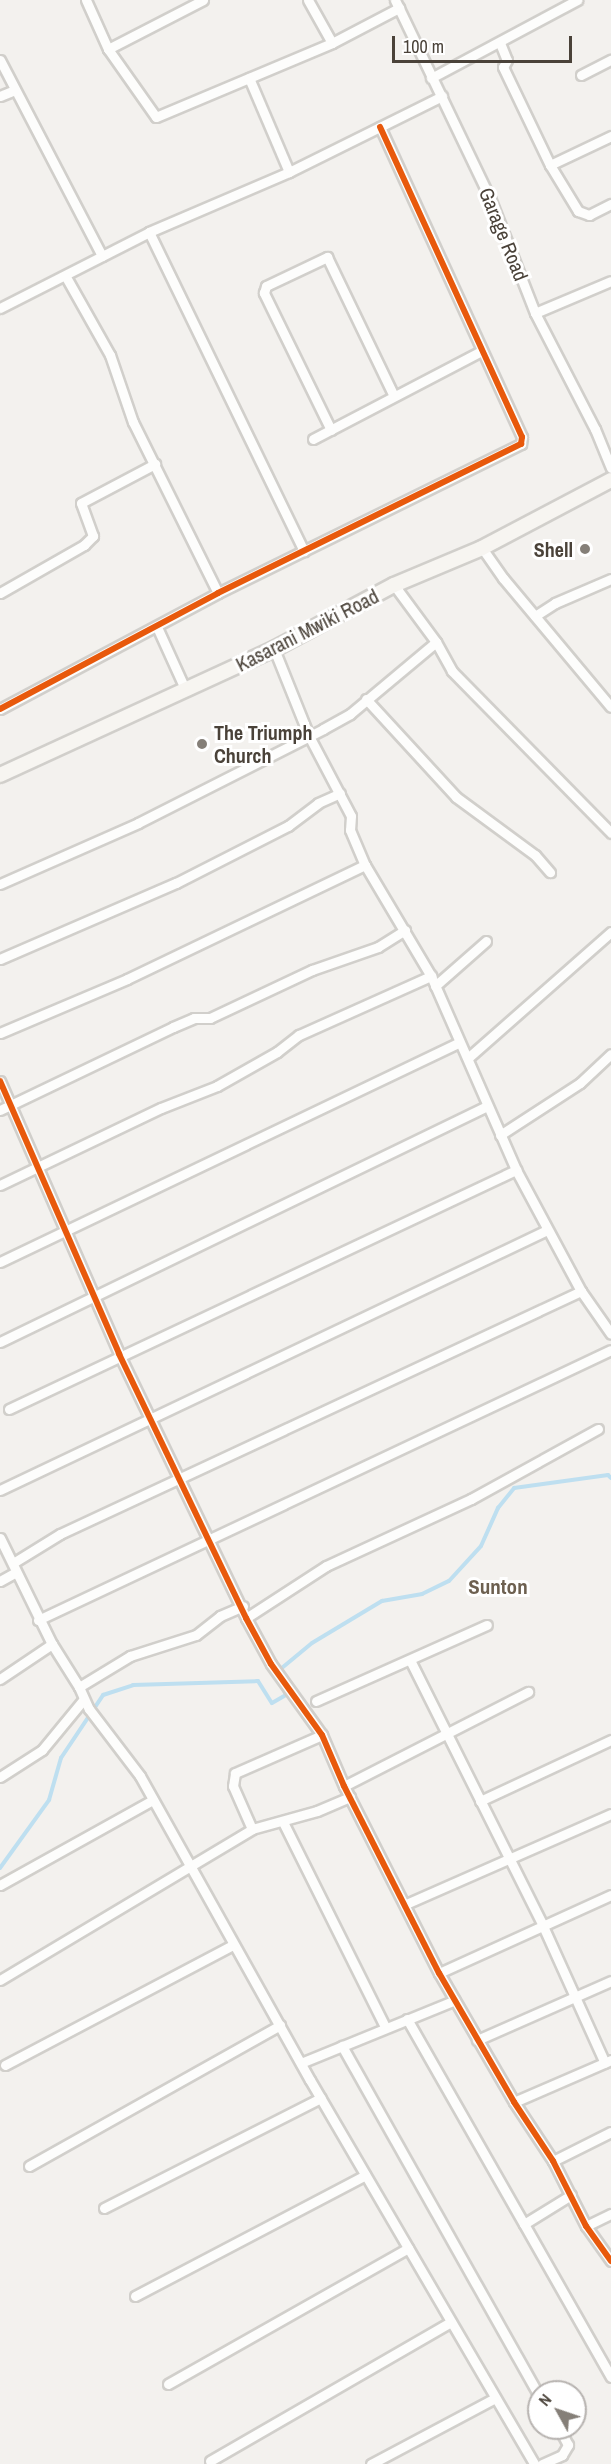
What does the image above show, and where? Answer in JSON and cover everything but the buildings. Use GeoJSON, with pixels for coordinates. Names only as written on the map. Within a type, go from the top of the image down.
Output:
{"type":"FeatureCollection","features":[{"type":"Feature","properties":{"kind":"main road","name":"Kasarani Mwiki Road"},"geometry":{"type":"LineString","coordinates":[[0,775],[274,649],[394,585],[482,548],[611,480]]}},
{"type":"Feature","properties":{"kind":"street"},"geometry":{"type":"LineString","coordinates":[[86,0],[108,49],[156,117],[332,43],[397,4]]}},
{"type":"Feature","properties":{"kind":"street"},"geometry":{"type":"LineString","coordinates":[[108,49],[203,0]]}},
{"type":"Feature","properties":{"kind":"street"},"geometry":{"type":"LineString","coordinates":[[308,0],[332,43]]}},
{"type":"Feature","properties":{"kind":"street"},"geometry":{"type":"LineString","coordinates":[[431,78],[577,0]]}},
{"type":"Feature","properties":{"kind":"street","name":"Garage Road"},"geometry":{"type":"LineString","coordinates":[[397,4],[490,198],[535,313],[595,429],[611,468]]}},
{"type":"Feature","properties":{"kind":"street"},"geometry":{"type":"LineString","coordinates":[[500,43],[507,60],[503,67],[550,165],[583,215],[611,204]]}},
{"type":"Feature","properties":{"kind":"street"},"geometry":{"type":"LineString","coordinates":[[0,60],[102,256]]}},
{"type":"Feature","properties":{"kind":"street"},"geometry":{"type":"LineString","coordinates":[[581,75],[611,60]]}},
{"type":"Feature","properties":{"kind":"street"},"geometry":{"type":"LineString","coordinates":[[249,78],[289,172]]}},
{"type":"Feature","properties":{"kind":"street"},"geometry":{"type":"LineString","coordinates":[[0,96],[15,90]]}},
{"type":"Feature","properties":{"kind":"street"},"geometry":{"type":"LineString","coordinates":[[0,308],[66,277],[149,232],[289,172],[442,96]]}},
{"type":"Feature","properties":{"kind":"street"},"geometry":{"type":"LineString","coordinates":[[0,709],[218,593],[521,444],[522,436],[380,127]]}},
{"type":"Feature","properties":{"kind":"street"},"geometry":{"type":"LineString","coordinates":[[550,165],[611,135]]}},
{"type":"Feature","properties":{"kind":"street"},"geometry":{"type":"LineString","coordinates":[[149,232],[304,551]]}},
{"type":"Feature","properties":{"kind":"street"},"geometry":{"type":"LineString","coordinates":[[331,430],[264,293],[266,286],[327,257],[394,396]]}},
{"type":"Feature","properties":{"kind":"street"},"geometry":{"type":"LineString","coordinates":[[66,277],[110,355],[133,422],[218,593]]}},
{"type":"Feature","properties":{"kind":"street"},"geometry":{"type":"LineString","coordinates":[[535,313],[611,282]]}},
{"type":"Feature","properties":{"kind":"street"},"geometry":{"type":"LineString","coordinates":[[314,439],[481,351]]}},
{"type":"Feature","properties":{"kind":"street"},"geometry":{"type":"LineString","coordinates":[[0,593],[84,545],[93,536],[81,503],[155,464]]}},
{"type":"Feature","properties":{"kind":"street"},"geometry":{"type":"LineString","coordinates":[[482,548],[611,707]]}},
{"type":"Feature","properties":{"kind":"street"},"geometry":{"type":"LineString","coordinates":[[535,616],[555,603],[611,579]]}},
{"type":"Feature","properties":{"kind":"street"},"geometry":{"type":"LineString","coordinates":[[394,585],[465,686],[611,833]]}},
{"type":"Feature","properties":{"kind":"street"},"geometry":{"type":"LineString","coordinates":[[157,627],[186,691]]}},
{"type":"Feature","properties":{"kind":"street"},"geometry":{"type":"LineString","coordinates":[[0,884],[138,823],[350,714],[436,642]]}},
{"type":"Feature","properties":{"kind":"street"},"geometry":{"type":"LineString","coordinates":[[274,649],[309,736],[351,816],[350,830],[365,865],[431,976],[458,1043],[469,1057],[500,1135],[547,1230],[581,1291],[611,1334]]}},
{"type":"Feature","properties":{"kind":"street"},"geometry":{"type":"LineString","coordinates":[[366,699],[456,797],[535,855],[550,872]]}},
{"type":"Feature","properties":{"kind":"street"},"geometry":{"type":"LineString","coordinates":[[0,959],[176,883],[288,826],[318,803],[340,793]]}},
{"type":"Feature","properties":{"kind":"street"},"geometry":{"type":"LineString","coordinates":[[0,1033],[127,979],[365,865]]}},
{"type":"Feature","properties":{"kind":"street"},"geometry":{"type":"LineString","coordinates":[[0,1110],[173,1027],[194,1018],[210,1018],[312,970],[378,946],[405,930]]}},
{"type":"Feature","properties":{"kind":"street"},"geometry":{"type":"LineString","coordinates":[[469,1057],[611,932]]}},
{"type":"Feature","properties":{"kind":"street"},"geometry":{"type":"LineString","coordinates":[[435,986],[486,941]]}},
{"type":"Feature","properties":{"kind":"street"},"geometry":{"type":"LineString","coordinates":[[0,1185],[217,1086],[277,1052],[299,1035],[431,976]]}},
{"type":"Feature","properties":{"kind":"street"},"geometry":{"type":"LineString","coordinates":[[0,1262],[458,1043]]}},
{"type":"Feature","properties":{"kind":"street"},"geometry":{"type":"LineString","coordinates":[[500,1135],[580,1083],[611,1054]]}},
{"type":"Feature","properties":{"kind":"street"},"geometry":{"type":"LineString","coordinates":[[0,1081],[97,1296],[119,1354],[243,1606],[246,1618],[271,1664],[322,1735],[344,1786],[439,1972],[514,2102],[553,2161],[586,2226],[611,2261]]}},
{"type":"Feature","properties":{"kind":"street"},"geometry":{"type":"LineString","coordinates":[[0,1342],[487,1106]]}},
{"type":"Feature","properties":{"kind":"street"},"geometry":{"type":"LineString","coordinates":[[9,1409],[119,1354],[516,1170]]}},
{"type":"Feature","properties":{"kind":"street"},"geometry":{"type":"LineString","coordinates":[[0,1490],[547,1230]]}},
{"type":"Feature","properties":{"kind":"street"},"geometry":{"type":"LineString","coordinates":[[0,1581],[60,1534],[581,1291]]}},
{"type":"Feature","properties":{"kind":"street"},"geometry":{"type":"LineString","coordinates":[[38,1620],[611,1350]]}},
{"type":"Feature","properties":{"kind":"street"},"geometry":{"type":"LineString","coordinates":[[246,1618],[326,1566],[471,1499],[598,1429]]}},
{"type":"Feature","properties":{"kind":"street"},"geometry":{"type":"LineString","coordinates":[[0,1538],[38,1620],[79,1687],[83,1700],[140,1776],[233,1945],[451,2322],[493,2399],[534,2464]]}},
{"type":"Feature","properties":{"kind":"street"},"geometry":{"type":"LineString","coordinates":[[79,1687],[130,1656],[195,1635],[220,1616],[243,1606]]}},
{"type":"Feature","properties":{"kind":"street"},"geometry":{"type":"LineString","coordinates":[[316,1701],[487,1625]]}},
{"type":"Feature","properties":{"kind":"street"},"geometry":{"type":"LineString","coordinates":[[0,1679],[52,1644]]}},
{"type":"Feature","properties":{"kind":"street"},"geometry":{"type":"LineString","coordinates":[[410,1660],[510,1857],[574,1998],[608,2062],[514,2102]]}},
{"type":"Feature","properties":{"kind":"street"},"geometry":{"type":"LineString","coordinates":[[344,1786],[528,1692]]}},
{"type":"Feature","properties":{"kind":"street"},"geometry":{"type":"LineString","coordinates":[[0,1777],[42,1750],[83,1700]]}},
{"type":"Feature","properties":{"kind":"street"},"geometry":{"type":"LineString","coordinates":[[252,1829],[233,1786],[235,1773],[322,1735]]}},
{"type":"Feature","properties":{"kind":"street"},"geometry":{"type":"LineString","coordinates":[[480,1801],[611,1740]]}},
{"type":"Feature","properties":{"kind":"street"},"geometry":{"type":"LineString","coordinates":[[0,1980],[252,1829],[283,1822],[350,1797]]}},
{"type":"Feature","properties":{"kind":"street"},"geometry":{"type":"LineString","coordinates":[[0,1885],[153,1800]]}},
{"type":"Feature","properties":{"kind":"street"},"geometry":{"type":"LineString","coordinates":[[405,1904],[611,1814]]}},
{"type":"Feature","properties":{"kind":"street"},"geometry":{"type":"LineString","coordinates":[[283,1822],[385,2027]]}},
{"type":"Feature","properties":{"kind":"street"},"geometry":{"type":"LineString","coordinates":[[439,1972],[611,1895]]}},
{"type":"Feature","properties":{"kind":"street"},"geometry":{"type":"LineString","coordinates":[[5,2065],[233,1945]]}},
{"type":"Feature","properties":{"kind":"street"},"geometry":{"type":"LineString","coordinates":[[477,2040],[611,1981]]}},
{"type":"Feature","properties":{"kind":"street"},"geometry":{"type":"LineString","coordinates":[[301,2063],[455,2000]]}},
{"type":"Feature","properties":{"kind":"street"},"geometry":{"type":"LineString","coordinates":[[407,2019],[611,2377]]}},
{"type":"Feature","properties":{"kind":"street"},"geometry":{"type":"LineString","coordinates":[[28,2166],[280,2025]]}},
{"type":"Feature","properties":{"kind":"street"},"geometry":{"type":"LineString","coordinates":[[342,2046],[530,2380]]}},
{"type":"Feature","properties":{"kind":"street"},"geometry":{"type":"LineString","coordinates":[[104,2208],[321,2098]]}},
{"type":"Feature","properties":{"kind":"street"},"geometry":{"type":"LineString","coordinates":[[553,2161],[611,2132]]}},
{"type":"Feature","properties":{"kind":"street"},"geometry":{"type":"LineString","coordinates":[[135,2296],[365,2175]]}},
{"type":"Feature","properties":{"kind":"street"},"geometry":{"type":"LineString","coordinates":[[524,2224],[571,2195]]}},
{"type":"Feature","properties":{"kind":"street"},"geometry":{"type":"LineString","coordinates":[[586,2226],[611,2214]]}},
{"type":"Feature","properties":{"kind":"street"},"geometry":{"type":"LineString","coordinates":[[168,2384],[408,2248]]}},
{"type":"Feature","properties":{"kind":"street"},"geometry":{"type":"LineString","coordinates":[[210,2461],[451,2322]]}},
{"type":"Feature","properties":{"kind":"street"},"geometry":{"type":"LineString","coordinates":[[371,2464],[493,2399]]}},
{"type":"Feature","properties":{"kind":"street"},"geometry":{"type":"LineString","coordinates":[[542,2464],[562,2455],[568,2445],[565,2440]]}},
{"type":"Feature","properties":{"kind":"waterway"},"geometry":{"type":"LineString","coordinates":[[277,1672],[312,1643],[382,1601],[422,1594],[449,1581],[481,1546],[498,1508],[514,1488],[608,1475],[611,1478]]}},
{"type":"Feature","properties":{"kind":"waterway"},"geometry":{"type":"LineString","coordinates":[[0,1868],[49,1800],[61,1758],[103,1695],[133,1685],[258,1681],[272,1703],[286,1695],[282,1686]]}},
{"type":"Feature","properties":{"kind":"cycle path"},"geometry":{"type":"LineString","coordinates":[[0,709],[218,593],[521,444],[522,437],[380,127]]}},
{"type":"Feature","properties":{"kind":"cycle path"},"geometry":{"type":"LineString","coordinates":[[0,1081],[119,1354],[246,1618],[271,1664],[322,1735],[344,1786],[439,1973],[514,2102],[553,2161],[586,2226],[611,2261]]}},
{"type":"Feature","properties":{"kind":"place","name":"Shell"},"geometry":{"type":"Point","coordinates":[585,549]}},
{"type":"Feature","properties":{"kind":"place","name":"The Triumph Church"},"geometry":{"type":"Point","coordinates":[202,744]}},
{"type":"Feature","properties":{"kind":"district","name":"Sunton"},"geometry":{"type":"Point","coordinates":[498,1587]}}]}
